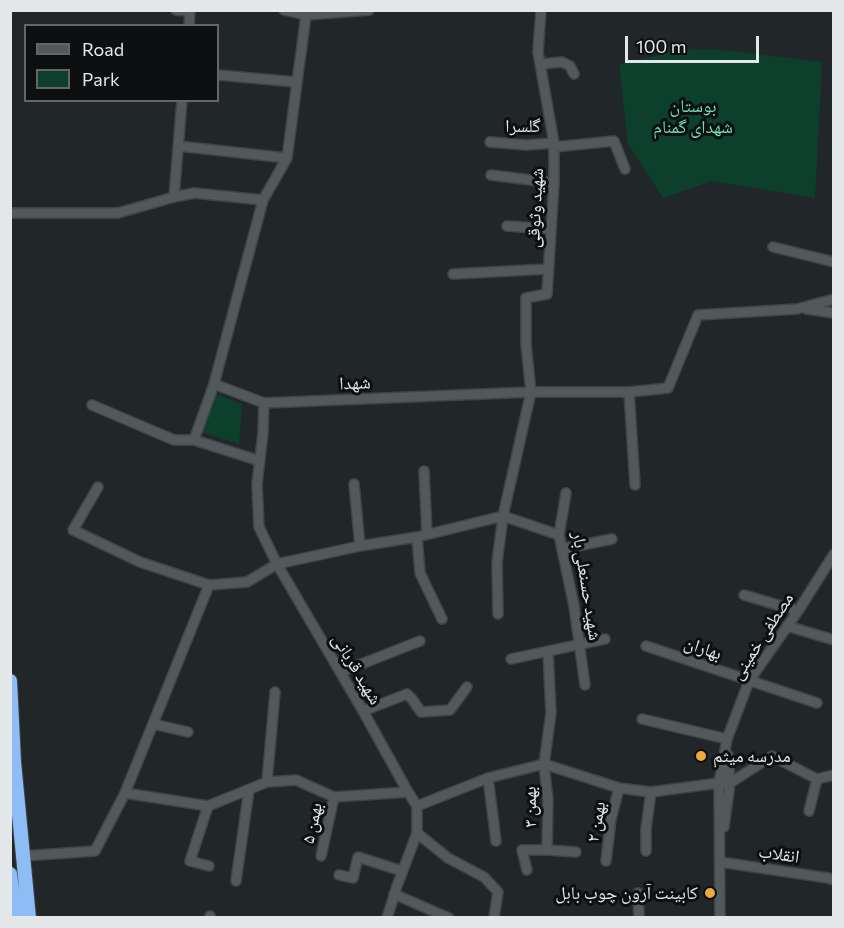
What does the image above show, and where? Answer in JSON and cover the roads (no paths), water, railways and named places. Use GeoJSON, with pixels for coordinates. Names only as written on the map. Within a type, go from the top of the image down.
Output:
{"type":"FeatureCollection","features":[{"type":"Feature","properties":{"kind":"highway"},"geometry":{"type":"LineString","coordinates":[[10,681],[14,762],[29,918]]}},
{"type":"Feature","properties":{"kind":"highway"},"geometry":{"type":"LineString","coordinates":[[10,874],[16,918]]}},
{"type":"Feature","properties":{"kind":"street"},"geometry":{"type":"LineString","coordinates":[[176,10],[190,11]]}},
{"type":"Feature","properties":{"kind":"street"},"geometry":{"type":"LineString","coordinates":[[284,10],[306,15],[318,12],[367,11]]}},
{"type":"Feature","properties":{"kind":"street","name":"شهید وثوقی"},"geometry":{"type":"LineString","coordinates":[[531,392],[526,344],[526,298],[547,294],[554,183],[554,145],[538,52],[541,10]]}},
{"type":"Feature","properties":{"kind":"street"},"geometry":{"type":"LineString","coordinates":[[195,440],[214,384],[263,200],[286,158],[306,15]]}},
{"type":"Feature","properties":{"kind":"street"},"geometry":{"type":"LineString","coordinates":[[540,64],[562,62],[570,66],[574,74]]}},
{"type":"Feature","properties":{"kind":"street"},"geometry":{"type":"LineString","coordinates":[[219,75],[296,82]]}},
{"type":"Feature","properties":{"kind":"street"},"geometry":{"type":"LineString","coordinates":[[174,197],[182,102]]}},
{"type":"Feature","properties":{"kind":"street","name":"گلسرا"},"geometry":{"type":"LineString","coordinates":[[490,142],[554,145],[614,141],[625,169]]}},
{"type":"Feature","properties":{"kind":"street"},"geometry":{"type":"LineString","coordinates":[[178,146],[286,158]]}},
{"type":"Feature","properties":{"kind":"street"},"geometry":{"type":"LineString","coordinates":[[491,175],[554,183]]}},
{"type":"Feature","properties":{"kind":"street"},"geometry":{"type":"LineString","coordinates":[[10,213],[118,213],[194,193],[263,200]]}},
{"type":"Feature","properties":{"kind":"street"},"geometry":{"type":"LineString","coordinates":[[507,226],[551,229]]}},
{"type":"Feature","properties":{"kind":"street"},"geometry":{"type":"LineString","coordinates":[[773,247],[834,262]]}},
{"type":"Feature","properties":{"kind":"street"},"geometry":{"type":"LineString","coordinates":[[453,274],[548,269]]}},
{"type":"Feature","properties":{"kind":"street","name":"شهدا"},"geometry":{"type":"LineString","coordinates":[[214,384],[264,403],[531,392],[629,392],[668,388],[698,315],[797,309],[834,299]]}},
{"type":"Feature","properties":{"kind":"street"},"geometry":{"type":"LineString","coordinates":[[797,309],[834,313]]}},
{"type":"Feature","properties":{"kind":"street"},"geometry":{"type":"LineString","coordinates":[[498,614],[497,562],[503,516],[531,392]]}},
{"type":"Feature","properties":{"kind":"street"},"geometry":{"type":"LineString","coordinates":[[629,392],[634,485]]}},
{"type":"Feature","properties":{"kind":"street","name":"شهید قربانی"},"geometry":{"type":"LineString","coordinates":[[264,403],[257,484],[259,527],[277,564],[417,806]]}},
{"type":"Feature","properties":{"kind":"street"},"geometry":{"type":"LineString","coordinates":[[92,405],[174,440],[195,440],[260,461]]}},
{"type":"Feature","properties":{"kind":"street"},"geometry":{"type":"LineString","coordinates":[[424,471],[420,573],[442,619]]}},
{"type":"Feature","properties":{"kind":"street"},"geometry":{"type":"LineString","coordinates":[[354,484],[360,546]]}},
{"type":"Feature","properties":{"kind":"street"},"geometry":{"type":"LineString","coordinates":[[98,487],[73,530],[141,562],[209,585],[247,582],[277,564],[360,546],[422,536],[503,516],[559,535]]}},
{"type":"Feature","properties":{"kind":"street","name":"شهید حسنعلی بار"},"geometry":{"type":"LineString","coordinates":[[566,493],[559,535],[574,606],[585,685]]}},
{"type":"Feature","properties":{"kind":"street"},"geometry":{"type":"LineString","coordinates":[[562,549],[612,539]]}},
{"type":"Feature","properties":{"kind":"street","name":"مصطفی خمینی"},"geometry":{"type":"LineString","coordinates":[[720,918],[719,783],[727,740],[749,681],[832,560]]}},
{"type":"Feature","properties":{"kind":"street"},"geometry":{"type":"LineString","coordinates":[[23,856],[95,851],[125,793],[209,585]]}},
{"type":"Feature","properties":{"kind":"street"},"geometry":{"type":"LineString","coordinates":[[744,595],[798,611]]}},
{"type":"Feature","properties":{"kind":"street"},"geometry":{"type":"LineString","coordinates":[[787,626],[834,640]]}},
{"type":"Feature","properties":{"kind":"street"},"geometry":{"type":"LineString","coordinates":[[511,659],[605,639]]}},
{"type":"Feature","properties":{"kind":"street"},"geometry":{"type":"LineString","coordinates":[[341,672],[420,641]]}},
{"type":"Feature","properties":{"kind":"street","name":"بهاران"},"geometry":{"type":"LineString","coordinates":[[646,646],[817,703]]}},
{"type":"Feature","properties":{"kind":"street","name":"بهمن ۳"},"geometry":{"type":"LineString","coordinates":[[547,850],[548,801],[544,764],[551,713],[548,651]]}},
{"type":"Feature","properties":{"kind":"street"},"geometry":{"type":"LineString","coordinates":[[363,711],[407,694],[421,712],[450,710],[467,687]]}},
{"type":"Feature","properties":{"kind":"street"},"geometry":{"type":"LineString","coordinates":[[267,782],[275,692]]}},
{"type":"Feature","properties":{"kind":"street"},"geometry":{"type":"LineString","coordinates":[[642,719],[727,740]]}},
{"type":"Feature","properties":{"kind":"street"},"geometry":{"type":"LineString","coordinates":[[153,724],[188,732]]}},
{"type":"Feature","properties":{"kind":"street","name":"مصطفی خمینی"},"geometry":{"type":"LineString","coordinates":[[720,862],[730,783],[727,740]]}},
{"type":"Feature","properties":{"kind":"street"},"geometry":{"type":"LineString","coordinates":[[387,918],[417,833],[417,806],[488,778],[544,764],[619,788],[651,792],[730,783],[772,756],[817,778],[834,775]]}},
{"type":"Feature","properties":{"kind":"street"},"geometry":{"type":"LineString","coordinates":[[488,778],[496,841]]}},
{"type":"Feature","properties":{"kind":"street"},"geometry":{"type":"LineString","coordinates":[[809,812],[817,778]]}},
{"type":"Feature","properties":{"kind":"street"},"geometry":{"type":"LineString","coordinates":[[125,793],[208,806],[267,782],[296,780],[334,797],[408,792]]}},
{"type":"Feature","properties":{"kind":"street","name":"بهمن ۲"},"geometry":{"type":"LineString","coordinates":[[606,861],[611,819],[619,788]]}},
{"type":"Feature","properties":{"kind":"street"},"geometry":{"type":"LineString","coordinates":[[236,881],[249,790]]}},
{"type":"Feature","properties":{"kind":"street"},"geometry":{"type":"LineString","coordinates":[[645,851],[651,792]]}},
{"type":"Feature","properties":{"kind":"street","name":"بهمن ۵"},"geometry":{"type":"LineString","coordinates":[[321,856],[334,797]]}},
{"type":"Feature","properties":{"kind":"street"},"geometry":{"type":"LineString","coordinates":[[208,806],[190,861],[209,866]]}},
{"type":"Feature","properties":{"kind":"street"},"geometry":{"type":"LineString","coordinates":[[417,833],[448,858],[484,877],[498,892],[494,918]]}},
{"type":"Feature","properties":{"kind":"street"},"geometry":{"type":"LineString","coordinates":[[527,870],[522,850],[576,852]]}},
{"type":"Feature","properties":{"kind":"street"},"geometry":{"type":"LineString","coordinates":[[339,875],[352,878],[358,857],[402,871]]}},
{"type":"Feature","properties":{"kind":"street","name":"انقلاب"},"geometry":{"type":"LineString","coordinates":[[720,862],[834,880]]}},
{"type":"Feature","properties":{"kind":"street"},"geometry":{"type":"LineString","coordinates":[[638,893],[639,918]]}},
{"type":"Feature","properties":{"kind":"street"},"geometry":{"type":"LineString","coordinates":[[394,894],[448,918]]}},
{"type":"Feature","properties":{"kind":"place","name":"مدرسه میثم"},"geometry":{"type":"Point","coordinates":[701,756]}},
{"type":"Feature","properties":{"kind":"place","name":"کابینت آرون چوب بابل"},"geometry":{"type":"Point","coordinates":[710,893]}},
{"type":"Feature","properties":{"kind":"park label","name":"بوستان شهدای گمنام"},"geometry":{"type":"Point","coordinates":[693,116]}}]}
